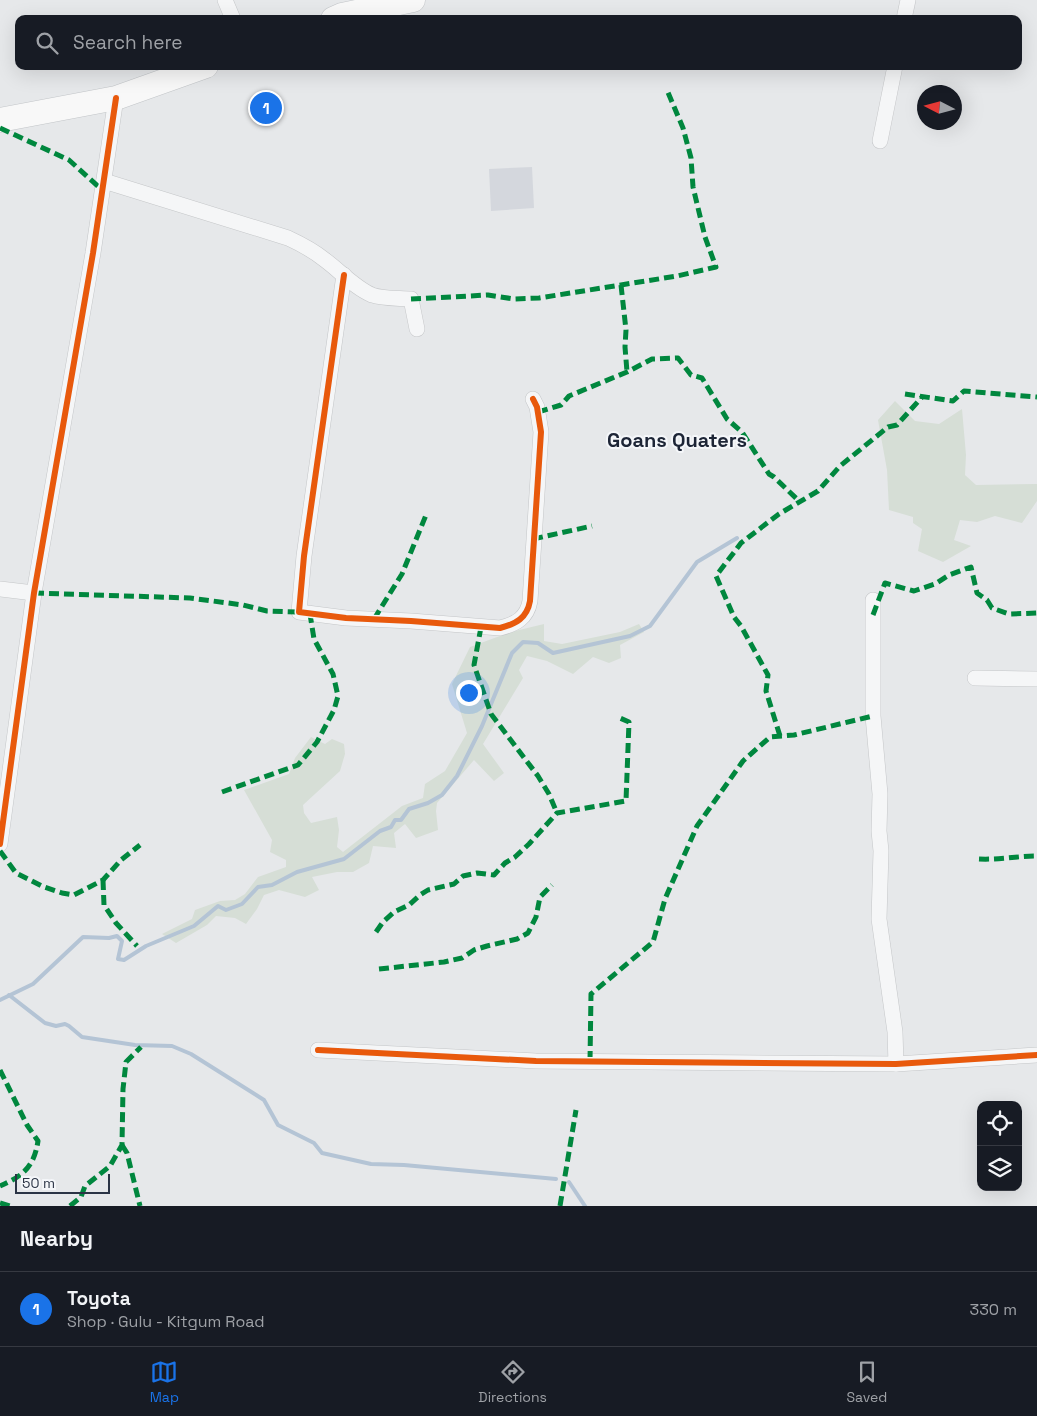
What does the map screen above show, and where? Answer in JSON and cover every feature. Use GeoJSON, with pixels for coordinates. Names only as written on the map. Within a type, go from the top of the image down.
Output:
{"type":"FeatureCollection","features":[{"type":"Feature","properties":{"kind":"main road"},"geometry":{"type":"LineString","coordinates":[[342,15],[413,0]]}},
{"type":"Feature","properties":{"kind":"main road"},"geometry":{"type":"LineString","coordinates":[[0,120],[116,98],[195,70]]}},
{"type":"Feature","properties":{"kind":"street"},"geometry":{"type":"LineString","coordinates":[[225,0],[231,15]]}},
{"type":"Feature","properties":{"kind":"street"},"geometry":{"type":"LineString","coordinates":[[905,15],[908,0]]}},
{"type":"Feature","properties":{"kind":"street"},"geometry":{"type":"LineString","coordinates":[[880,141],[894,70]]}},
{"type":"Feature","properties":{"kind":"street"},"geometry":{"type":"LineString","coordinates":[[0,844],[4,782],[34,594],[93,252],[116,98]]}},
{"type":"Feature","properties":{"kind":"street"},"geometry":{"type":"LineString","coordinates":[[104,181],[288,238],[323,258],[372,295],[411,299],[417,329]]}},
{"type":"Feature","properties":{"kind":"street"},"geometry":{"type":"LineString","coordinates":[[344,275],[304,556],[299,612],[346,618],[500,628],[512,625],[523,618],[528,611],[530,601],[541,432],[537,407],[533,399]]}},
{"type":"Feature","properties":{"kind":"street"},"geometry":{"type":"LineString","coordinates":[[0,589],[34,594]]}},
{"type":"Feature","properties":{"kind":"street"},"geometry":{"type":"LineString","coordinates":[[873,600],[873,716],[880,794],[879,831],[881,851],[878,919],[895,1032],[896,1064]]}},
{"type":"Feature","properties":{"kind":"street"},"geometry":{"type":"LineString","coordinates":[[975,678],[1037,679]]}},
{"type":"Feature","properties":{"kind":"street"},"geometry":{"type":"LineString","coordinates":[[318,1050],[536,1061],[896,1064],[1037,1056]]}},
{"type":"Feature","properties":{"kind":"shaded area"},"geometry":{"type":"Polygon","coordinates":[[[532,167],[534,208],[491,211],[489,169],[532,167]]]}},
{"type":"Feature","properties":{"kind":"shaded area"},"geometry":{"type":"Polygon","coordinates":[[[895,401],[915,421],[939,424],[962,409],[966,455],[965,475],[976,485],[1037,484],[1037,501],[1022,523],[995,516],[977,522],[960,520],[954,540],[971,546],[943,562],[918,551],[922,529],[913,523],[913,517],[889,510],[887,470],[878,420],[895,401]]]}},
{"type":"Feature","properties":{"kind":"shaded area"},"geometry":{"type":"Polygon","coordinates":[[[544,624],[544,641],[562,644],[620,632],[639,624],[644,632],[620,645],[621,658],[609,663],[593,657],[573,674],[547,661],[527,656],[519,670],[523,678],[483,744],[504,773],[494,781],[474,760],[437,803],[438,830],[416,838],[405,824],[394,833],[396,848],[373,846],[369,863],[353,872],[337,872],[312,877],[319,890],[305,897],[279,890],[264,895],[246,924],[235,918],[216,916],[207,925],[176,943],[162,934],[192,919],[195,910],[220,901],[235,900],[245,894],[258,877],[286,867],[286,860],[270,852],[272,840],[244,790],[289,774],[295,758],[311,737],[325,744],[332,739],[344,744],[345,754],[340,771],[303,805],[304,813],[311,823],[337,817],[339,830],[337,847],[343,852],[402,806],[423,798],[425,784],[445,771],[467,733],[452,684],[470,647],[511,632],[544,624]]]}},
{"type":"Feature","properties":{"kind":"waterway"},"geometry":{"type":"LineString","coordinates":[[0,1000],[33,984],[83,937],[109,938],[117,936],[122,941],[118,959],[124,960],[146,946],[194,926],[218,906],[226,910],[242,904],[258,887],[272,885],[297,872],[344,859],[380,831],[391,827],[395,820],[401,820],[409,809],[428,803],[442,795],[457,776],[482,726],[512,653],[523,642],[538,643],[553,653],[630,636],[650,626],[697,562],[737,538]]}},
{"type":"Feature","properties":{"kind":"waterway"},"geometry":{"type":"LineString","coordinates":[[9,995],[45,1023],[56,1026],[65,1024],[82,1037],[135,1045],[172,1046],[191,1054],[264,1100],[278,1125],[314,1143],[322,1153],[371,1164],[404,1165],[556,1179]]}},
{"type":"Feature","properties":{"kind":"waterway"},"geometry":{"type":"LineString","coordinates":[[569,1182],[585,1206]]}},
{"type":"Feature","properties":{"kind":"marked path"},"geometry":{"type":"LineString","coordinates":[[411,299],[488,295],[514,299],[539,298],[677,276],[716,267],[705,237],[693,187],[691,158],[683,128],[667,90]]}},
{"type":"Feature","properties":{"kind":"marked path"},"geometry":{"type":"LineString","coordinates":[[0,128],[69,160],[101,189]]}},
{"type":"Feature","properties":{"kind":"marked path"},"geometry":{"type":"LineString","coordinates":[[621,285],[626,330],[627,372]]}},
{"type":"Feature","properties":{"kind":"marked path"},"geometry":{"type":"LineString","coordinates":[[538,412],[561,405],[569,396],[627,372],[652,359],[678,358],[691,375],[702,378],[727,419],[742,432],[769,474],[800,502]]}},
{"type":"Feature","properties":{"kind":"marked path"},"geometry":{"type":"LineString","coordinates":[[905,394],[953,401],[964,391],[1037,397]]}},
{"type":"Feature","properties":{"kind":"marked path"},"geometry":{"type":"LineString","coordinates":[[780,736],[766,691],[768,675],[734,617],[716,576],[741,543],[779,514],[818,491],[840,466],[888,427],[897,425],[922,397]]}},
{"type":"Feature","properties":{"kind":"marked path"},"geometry":{"type":"LineString","coordinates":[[374,619],[402,574],[426,515]]}},
{"type":"Feature","properties":{"kind":"marked path"},"geometry":{"type":"LineString","coordinates":[[533,539],[592,526]]}},
{"type":"Feature","properties":{"kind":"marked path"},"geometry":{"type":"LineString","coordinates":[[873,615],[885,583],[914,591],[935,584],[949,575],[971,567],[977,593],[987,600],[992,608],[1009,614],[1037,613]]}},
{"type":"Feature","properties":{"kind":"marked path"},"geometry":{"type":"LineString","coordinates":[[34,593],[190,598],[243,605],[267,611],[299,612]]}},
{"type":"Feature","properties":{"kind":"marked path"},"geometry":{"type":"LineString","coordinates":[[222,792],[298,765],[317,742],[334,710],[338,696],[333,674],[314,639],[310,614]]}},
{"type":"Feature","properties":{"kind":"marked path"},"geometry":{"type":"LineString","coordinates":[[481,627],[474,665],[491,714],[538,776],[549,794],[557,813]]}},
{"type":"Feature","properties":{"kind":"marked path"},"geometry":{"type":"LineString","coordinates":[[590,1061],[591,994],[653,942],[665,899],[697,826],[743,761],[770,737],[794,735],[873,716]]}},
{"type":"Feature","properties":{"kind":"marked path"},"geometry":{"type":"LineString","coordinates":[[376,932],[394,912],[409,905],[428,890],[454,884],[463,876],[477,873],[494,875],[505,863],[515,857],[529,844],[557,813],[626,801],[629,722],[620,718]]}},
{"type":"Feature","properties":{"kind":"marked path"},"geometry":{"type":"LineString","coordinates":[[0,851],[16,873],[44,887],[74,895],[103,880],[121,860],[140,845]]}},
{"type":"Feature","properties":{"kind":"marked path"},"geometry":{"type":"LineString","coordinates":[[979,859],[1037,856]]}},
{"type":"Feature","properties":{"kind":"marked path"},"geometry":{"type":"LineString","coordinates":[[103,880],[104,905],[116,923],[137,946]]}},
{"type":"Feature","properties":{"kind":"marked path"},"geometry":{"type":"LineString","coordinates":[[379,969],[444,962],[462,958],[474,950],[517,939],[528,933],[536,917],[540,897],[552,885]]}},
{"type":"Feature","properties":{"kind":"marked path"},"geometry":{"type":"LineString","coordinates":[[70,1206],[81,1197],[85,1186],[110,1166],[122,1145],[123,1089],[126,1062],[141,1047]]}},
{"type":"Feature","properties":{"kind":"marked path"},"geometry":{"type":"LineString","coordinates":[[0,1070],[27,1125],[38,1141],[34,1158],[26,1170],[0,1186]]}},
{"type":"Feature","properties":{"kind":"marked path"},"geometry":{"type":"LineString","coordinates":[[560,1206],[576,1110]]}},
{"type":"Feature","properties":{"kind":"marked path"},"geometry":{"type":"LineString","coordinates":[[122,1145],[127,1153],[140,1206]]}},
{"type":"Feature","properties":{"kind":"marked path"},"geometry":{"type":"LineString","coordinates":[[0,1203],[10,1206]]}},
{"type":"Feature","properties":{"kind":"cycle path"},"geometry":{"type":"LineString","coordinates":[[0,844],[34,593],[93,253],[116,98]]}},
{"type":"Feature","properties":{"kind":"cycle path"},"geometry":{"type":"LineString","coordinates":[[344,275],[304,556],[299,612],[346,618],[500,628],[520,619],[529,607],[530,601],[541,432],[537,407],[533,399]]}},
{"type":"Feature","properties":{"kind":"cycle path"},"geometry":{"type":"LineString","coordinates":[[318,1050],[536,1061],[896,1064],[1037,1055]]}},
{"type":"Feature","properties":{"kind":"place","name":"Toyota"},"geometry":{"type":"Point","coordinates":[266,108]}},
{"type":"Feature","properties":{"kind":"district","name":"Goans Quaters"},"geometry":{"type":"Point","coordinates":[677,440]}}]}
